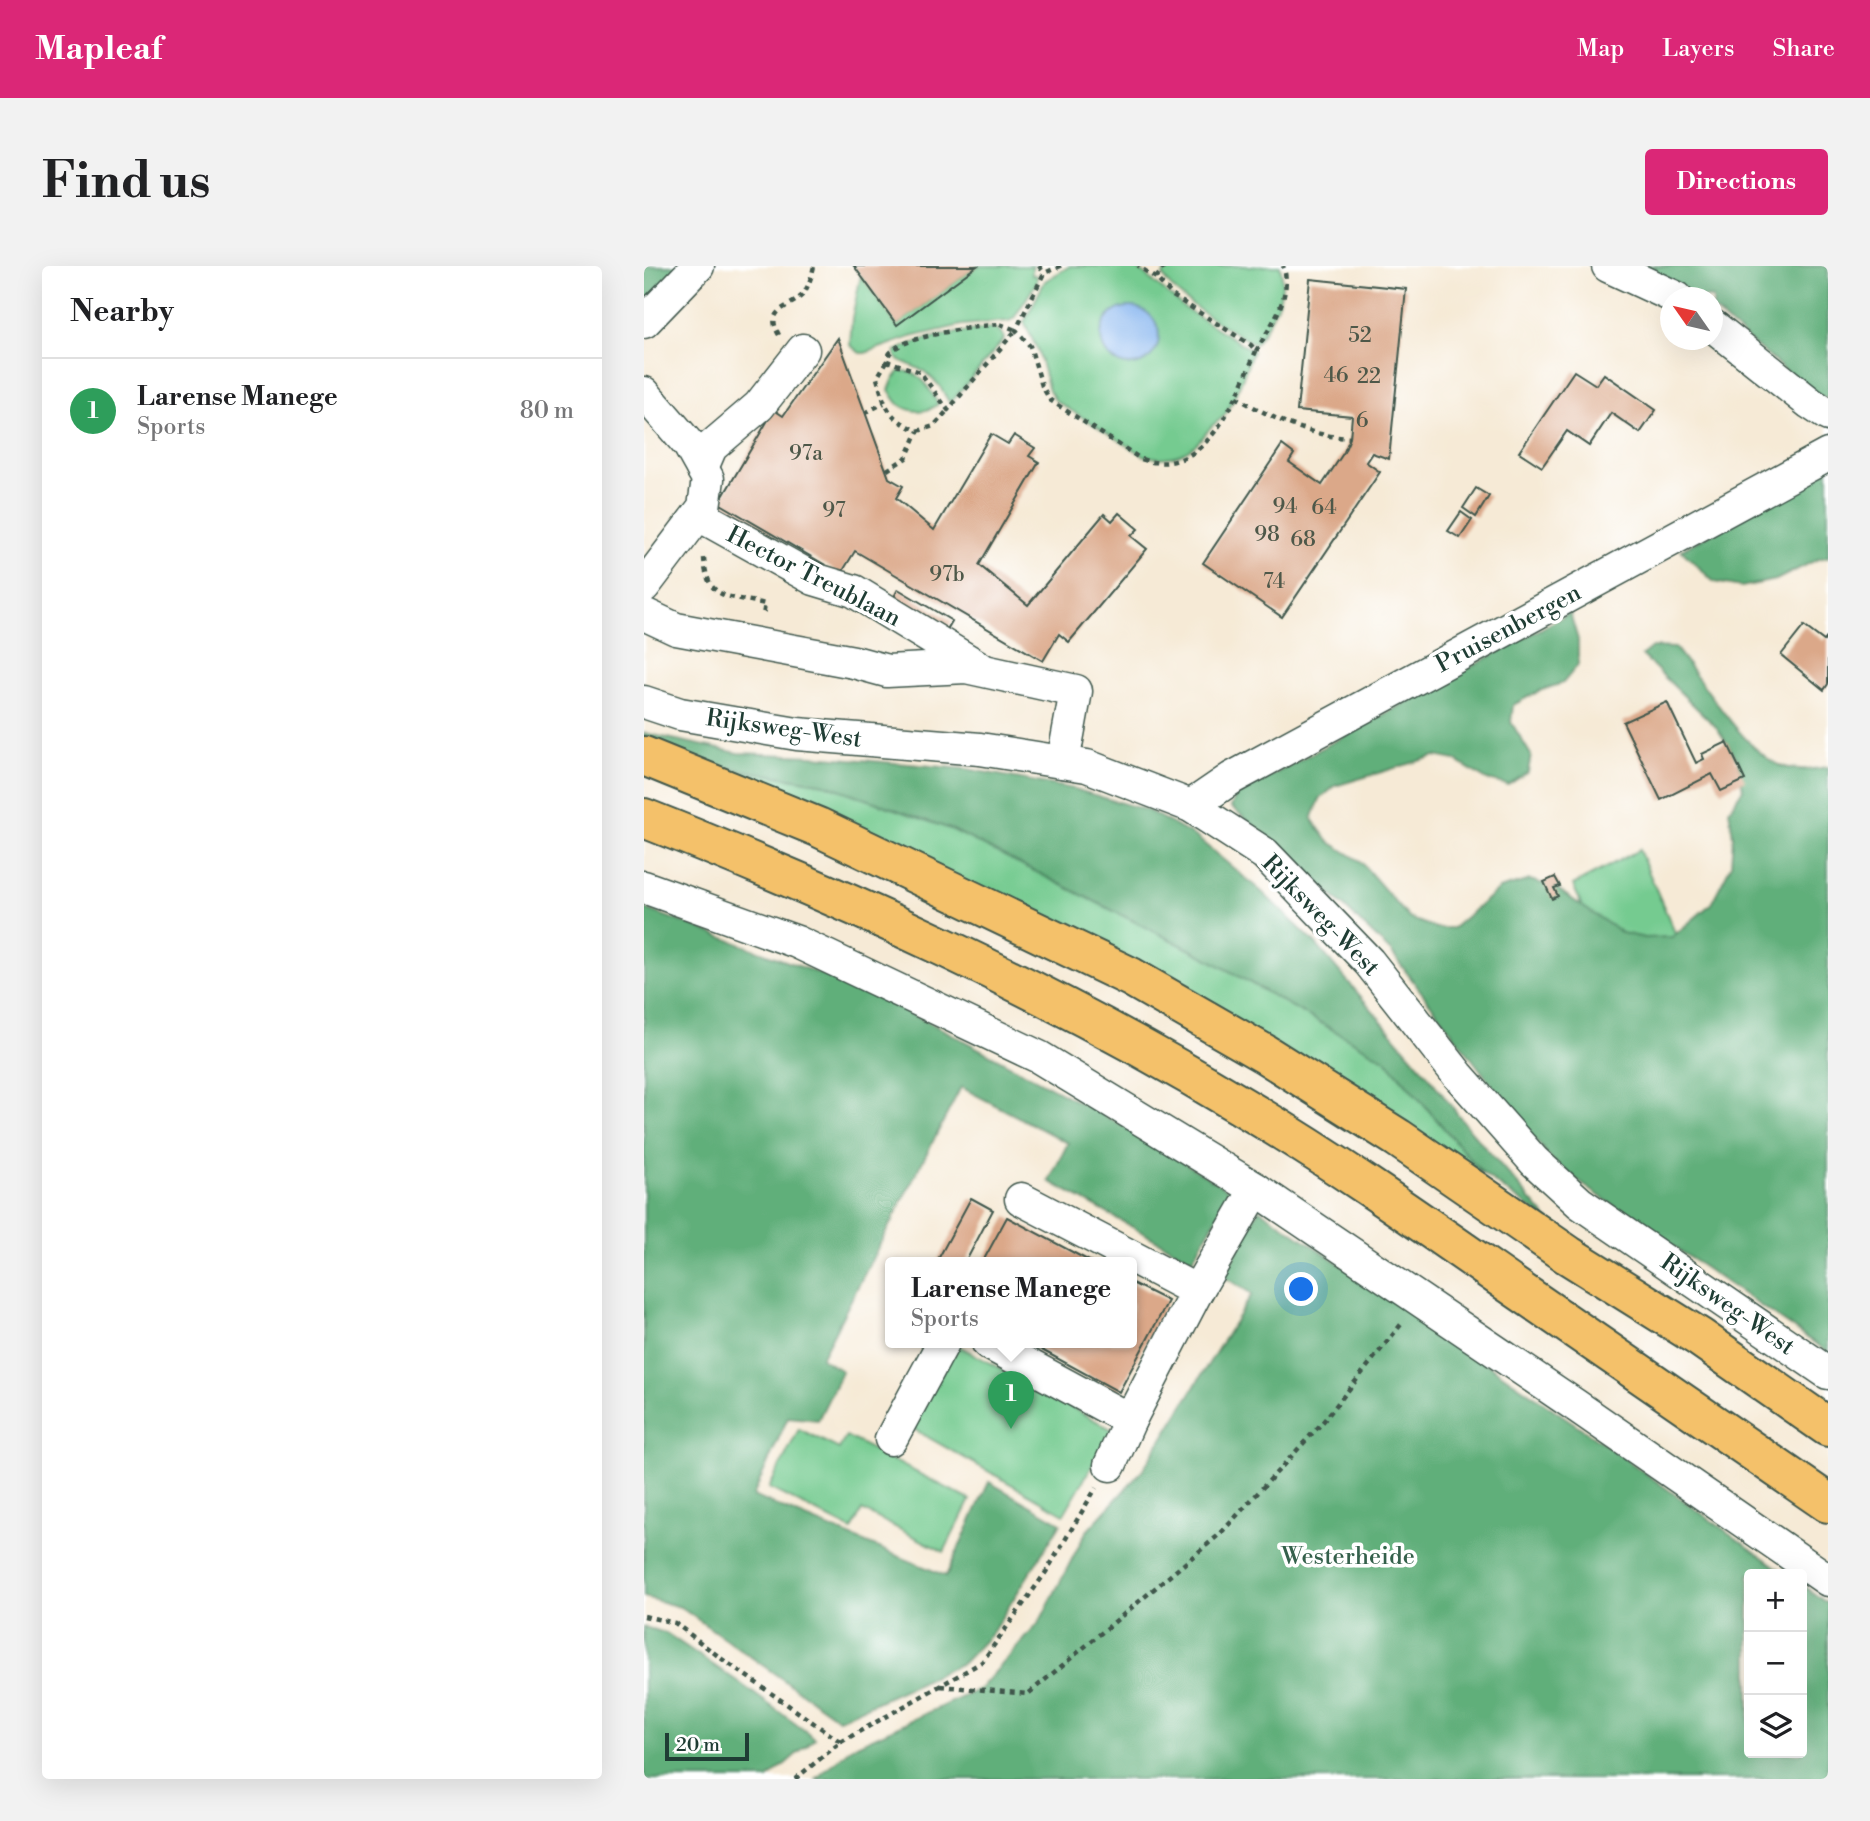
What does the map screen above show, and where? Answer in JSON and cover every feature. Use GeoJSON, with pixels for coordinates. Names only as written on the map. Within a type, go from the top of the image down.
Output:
{"type":"FeatureCollection","features":[{"type":"Feature","properties":{"kind":"highway"},"geometry":{"type":"LineString","coordinates":[[644,756],[818,827],[1130,977],[1265,1054],[1398,1138],[1568,1255],[1699,1337],[1828,1427]]}},
{"type":"Feature","properties":{"kind":"highway"},"geometry":{"type":"LineString","coordinates":[[644,818],[812,887],[959,955],[1106,1030],[1239,1104],[1369,1186],[1828,1503]]}},
{"type":"Feature","properties":{"kind":"street"},"geometry":{"type":"LineString","coordinates":[[644,322],[698,266]]}},
{"type":"Feature","properties":{"kind":"street"},"geometry":{"type":"LineString","coordinates":[[1608,266],[1660,290]]}},
{"type":"Feature","properties":{"kind":"street"},"geometry":{"type":"LineString","coordinates":[[1723,334],[1810,404],[1828,415]]}},
{"type":"Feature","properties":{"kind":"street"},"geometry":{"type":"LineString","coordinates":[[702,468],[711,447],[760,406],[803,350]]}},
{"type":"Feature","properties":{"kind":"street","name":"Hector Treublaan"},"geometry":{"type":"LineString","coordinates":[[644,393],[690,445],[708,479],[704,508],[707,520],[814,579],[855,591],[984,671]]}},
{"type":"Feature","properties":{"kind":"street","name":"Pruisenbergen"},"geometry":{"type":"LineString","coordinates":[[1191,806],[1232,778],[1828,455]]}},
{"type":"Feature","properties":{"kind":"street","name":"Hector Treublaan"},"geometry":{"type":"LineString","coordinates":[[644,586],[707,520]]}},
{"type":"Feature","properties":{"kind":"street","name":"Hector Treublaan"},"geometry":{"type":"LineString","coordinates":[[644,614],[676,629],[854,662],[887,671],[966,667],[1076,691],[1063,762]]}},
{"type":"Feature","properties":{"kind":"street","name":"Rijksweg-West"},"geometry":{"type":"LineString","coordinates":[[644,702],[680,714],[797,734],[980,749],[1087,766],[1191,806],[1265,855],[1274,864],[1369,962],[1458,1075],[1535,1161],[1580,1203],[1828,1373]]}},
{"type":"Feature","properties":{"kind":"street"},"geometry":{"type":"LineString","coordinates":[[644,887],[797,942],[1039,1057],[1256,1189],[1828,1580]]}},
{"type":"Feature","properties":{"kind":"street"},"geometry":{"type":"LineString","coordinates":[[1110,1465],[1130,1420],[1197,1291],[1256,1189]]}},
{"type":"Feature","properties":{"kind":"street"},"geometry":{"type":"LineString","coordinates":[[1021,1199],[1132,1257]]}},
{"type":"Feature","properties":{"kind":"street"},"geometry":{"type":"LineString","coordinates":[[1137,1260],[1197,1291]]}},
{"type":"Feature","properties":{"kind":"street"},"geometry":{"type":"LineString","coordinates":[[891,1439],[940,1348]]}},
{"type":"Feature","properties":{"kind":"street"},"geometry":{"type":"LineString","coordinates":[[997,1348],[1130,1420]]}},
{"type":"Feature","properties":{"kind":"path"},"geometry":{"type":"LineString","coordinates":[[803,350],[781,337],[774,325],[775,315],[804,293],[814,266]]}},
{"type":"Feature","properties":{"kind":"path"},"geometry":{"type":"LineString","coordinates":[[1039,266],[1044,273]]}},
{"type":"Feature","properties":{"kind":"path"},"geometry":{"type":"LineString","coordinates":[[1061,266],[1044,273],[1016,330],[934,426],[918,430],[897,421],[884,403],[877,378],[892,350],[915,340],[968,327],[1000,324],[1016,330],[1030,346],[1042,386],[1050,400],[1141,459],[1153,464],[1168,464],[1200,448],[1213,435],[1236,397],[1282,302],[1285,288],[1283,266]]}},
{"type":"Feature","properties":{"kind":"path"},"geometry":{"type":"LineString","coordinates":[[1138,266],[1156,278],[1173,296],[1251,345],[1256,351]]}},
{"type":"Feature","properties":{"kind":"path"},"geometry":{"type":"LineString","coordinates":[[1156,278],[1165,266]]}},
{"type":"Feature","properties":{"kind":"path"},"geometry":{"type":"LineString","coordinates":[[887,361],[920,372],[948,410]]}},
{"type":"Feature","properties":{"kind":"path"},"geometry":{"type":"LineString","coordinates":[[1236,397],[1275,419],[1326,437],[1350,438]]}},
{"type":"Feature","properties":{"kind":"path"},"geometry":{"type":"LineString","coordinates":[[865,413],[884,403]]}},
{"type":"Feature","properties":{"kind":"path"},"geometry":{"type":"LineString","coordinates":[[887,470],[906,458],[918,430]]}},
{"type":"Feature","properties":{"kind":"path","name":"Hector Treublaan"},"geometry":{"type":"LineString","coordinates":[[707,520],[704,544],[705,576],[711,588],[719,593],[765,604],[758,644]]}},
{"type":"Feature","properties":{"kind":"path"},"geometry":{"type":"LineString","coordinates":[[940,1686],[1028,1694],[1220,1534],[1322,1423],[1420,1300]]}},
{"type":"Feature","properties":{"kind":"path"},"geometry":{"type":"LineString","coordinates":[[794,1779],[841,1742],[982,1662],[1046,1572],[1110,1465]]}},
{"type":"Feature","properties":{"kind":"path"},"geometry":{"type":"LineString","coordinates":[[644,1616],[676,1623],[722,1660],[841,1742]]}},
{"type":"Feature","properties":{"kind":"green space"},"geometry":{"type":"Polygon","coordinates":[[[644,266],[681,266],[644,304],[644,266]]]}},
{"type":"Feature","properties":{"kind":"green space"},"geometry":{"type":"Polygon","coordinates":[[[977,266],[1034,266],[1032,275],[1037,275],[1037,282],[1014,318],[1009,321],[962,325],[911,337],[865,353],[860,353],[850,345],[852,318],[861,275],[897,325],[977,266]]]}},
{"type":"Feature","properties":{"kind":"green space"},"geometry":{"type":"Polygon","coordinates":[[[1070,266],[1128,266],[1138,269],[1186,309],[1253,351],[1227,411],[1190,449],[1165,458],[1145,456],[1056,401],[1049,390],[1038,351],[1024,322],[1045,281],[1070,266]]]}},
{"type":"Feature","properties":{"kind":"green space"},"geometry":{"type":"Polygon","coordinates":[[[1168,266],[1280,266],[1282,286],[1277,307],[1255,344],[1219,323],[1178,293],[1163,275],[1168,266]]]}},
{"type":"Feature","properties":{"kind":"green space"},"geometry":{"type":"Polygon","coordinates":[[[1628,266],[1828,266],[1828,398],[1816,396],[1723,318],[1723,287],[1671,287],[1628,266]]]}},
{"type":"Feature","properties":{"kind":"green space"},"geometry":{"type":"Polygon","coordinates":[[[988,328],[999,330],[1004,339],[949,402],[939,385],[924,371],[897,359],[895,355],[896,351],[918,342],[988,328]]]}},
{"type":"Feature","properties":{"kind":"green space"},"geometry":{"type":"Polygon","coordinates":[[[900,371],[914,373],[919,377],[928,386],[938,404],[919,411],[900,405],[889,390],[900,371]]]}},
{"type":"Feature","properties":{"kind":"green space"},"geometry":{"type":"Polygon","coordinates":[[[1828,469],[1828,557],[1818,559],[1776,580],[1741,587],[1714,582],[1681,550],[1828,469]]]}},
{"type":"Feature","properties":{"kind":"green space"},"geometry":{"type":"Polygon","coordinates":[[[1570,613],[1578,640],[1578,665],[1563,683],[1539,691],[1513,705],[1511,722],[1531,755],[1528,772],[1508,785],[1487,780],[1455,760],[1435,756],[1335,786],[1320,799],[1312,819],[1328,841],[1360,861],[1409,918],[1436,928],[1453,928],[1499,889],[1530,880],[1554,887],[1622,933],[1645,938],[1672,937],[1711,904],[1731,865],[1733,836],[1729,810],[1743,789],[1738,760],[1717,728],[1642,655],[1652,647],[1675,648],[1748,742],[1775,763],[1794,769],[1828,767],[1828,1352],[1582,1184],[1552,1160],[1391,952],[1284,849],[1231,807],[1236,795],[1570,613]]]}},
{"type":"Feature","properties":{"kind":"green space"},"geometry":{"type":"Polygon","coordinates":[[[644,733],[738,753],[814,756],[967,769],[1074,789],[1149,811],[1196,837],[1262,892],[1315,943],[1551,1223],[1483,1174],[1386,1060],[1203,956],[953,830],[825,784],[706,764],[644,742],[644,733]]]}},
{"type":"Feature","properties":{"kind":"green space"},"geometry":{"type":"Polygon","coordinates":[[[706,764],[825,784],[953,830],[1203,956],[1386,1060],[1483,1174],[706,764]]]}},
{"type":"Feature","properties":{"kind":"green space"},"geometry":{"type":"Polygon","coordinates":[[[1639,850],[1693,974],[1626,1010],[1573,885],[1639,850]]]}},
{"type":"Feature","properties":{"kind":"green space"},"geometry":{"type":"Polygon","coordinates":[[[644,908],[855,987],[944,1030],[1127,1128],[1232,1192],[1192,1260],[1049,1181],[1068,1143],[961,1087],[821,1358],[842,1371],[818,1420],[788,1417],[753,1496],[946,1576],[989,1482],[1061,1523],[992,1633],[963,1663],[839,1719],[680,1607],[644,1597],[644,908]]]}},
{"type":"Feature","properties":{"kind":"green space","name":"Westerheide"},"geometry":{"type":"Polygon","coordinates":[[[1259,1209],[1606,1445],[1779,1569],[1744,1569],[1744,1758],[1807,1758],[1807,1589],[1828,1604],[1828,1779],[816,1779],[852,1747],[980,1689],[1039,1623],[1086,1532],[1142,1471],[1252,1294],[1224,1277],[1259,1209]]]}},
{"type":"Feature","properties":{"kind":"green space"},"geometry":{"type":"Polygon","coordinates":[[[955,1348],[963,1348],[1113,1430],[1064,1514],[910,1427],[955,1348]]]}},
{"type":"Feature","properties":{"kind":"green space"},"geometry":{"type":"Polygon","coordinates":[[[799,1429],[839,1449],[846,1436],[970,1500],[944,1552],[862,1510],[852,1530],[769,1488],[799,1429]]]}},
{"type":"Feature","properties":{"kind":"green space"},"geometry":{"type":"Polygon","coordinates":[[[644,1627],[666,1633],[815,1738],[768,1779],[644,1779],[644,1627]]]}},
{"type":"Feature","properties":{"kind":"water"},"geometry":{"type":"Polygon","coordinates":[[[1130,307],[1146,312],[1154,320],[1159,336],[1154,352],[1146,360],[1130,365],[1114,360],[1106,352],[1101,336],[1106,320],[1114,312],[1130,307]]]}},
{"type":"Feature","properties":{"kind":"building"},"geometry":{"type":"Polygon","coordinates":[[[854,266],[977,266],[897,325],[854,266]]]}},
{"type":"Feature","properties":{"kind":"building"},"geometry":{"type":"Polygon","coordinates":[[[1310,279],[1406,289],[1389,459],[1372,453],[1366,462],[1380,472],[1282,617],[1203,563],[1282,445],[1294,454],[1289,462],[1322,485],[1350,438],[1352,416],[1297,411],[1310,279]]]}},
{"type":"Feature","properties":{"kind":"building"},"geometry":{"type":"Polygon","coordinates":[[[838,338],[889,478],[903,486],[896,498],[934,530],[991,434],[1008,444],[1014,435],[1035,448],[1029,456],[1039,462],[979,565],[1028,605],[1104,514],[1112,521],[1119,513],[1138,529],[1131,536],[1147,549],[1069,642],[1059,634],[1043,661],[855,551],[841,574],[719,503],[774,410],[783,416],[838,338]]]}},
{"type":"Feature","properties":{"kind":"building"},"geometry":{"type":"Polygon","coordinates":[[[1574,371],[1596,385],[1604,374],[1656,410],[1640,433],[1611,413],[1589,446],[1567,431],[1542,467],[1519,452],[1574,371]]]}},
{"type":"Feature","properties":{"kind":"building"},"geometry":{"type":"Polygon","coordinates":[[[1476,488],[1489,496],[1476,517],[1463,508],[1476,488]]]}},
{"type":"Feature","properties":{"kind":"building"},"geometry":{"type":"Polygon","coordinates":[[[1461,512],[1472,520],[1460,538],[1448,531],[1461,512]]]}},
{"type":"Feature","properties":{"kind":"building"},"geometry":{"type":"Polygon","coordinates":[[[898,589],[952,621],[945,633],[892,601],[898,589]]]}},
{"type":"Feature","properties":{"kind":"building"},"geometry":{"type":"Polygon","coordinates":[[[1804,626],[1824,641],[1828,636],[1828,684],[1824,690],[1781,655],[1804,626]]]}},
{"type":"Feature","properties":{"kind":"building"},"geometry":{"type":"Polygon","coordinates":[[[1667,702],[1696,763],[1704,759],[1702,754],[1727,742],[1745,780],[1721,791],[1712,774],[1661,800],[1623,722],[1667,702]]]}},
{"type":"Feature","properties":{"kind":"building"},"geometry":{"type":"Polygon","coordinates":[[[1555,877],[1560,886],[1554,888],[1558,896],[1552,899],[1544,882],[1555,877]]]}},
{"type":"Feature","properties":{"kind":"building"},"geometry":{"type":"Polygon","coordinates":[[[971,1198],[993,1210],[968,1257],[939,1257],[971,1198]]]}},
{"type":"Feature","properties":{"kind":"building"},"geometry":{"type":"Polygon","coordinates":[[[1007,1217],[1082,1257],[985,1257],[1007,1217]]]}},
{"type":"Feature","properties":{"kind":"building"},"geometry":{"type":"Polygon","coordinates":[[[1137,1286],[1168,1301],[1119,1392],[1038,1348],[1137,1348],[1137,1286]]]}},
{"type":"Feature","properties":{"kind":"place","name":"Larense Manege"},"geometry":{"type":"Point","coordinates":[1011,1429]}}]}
